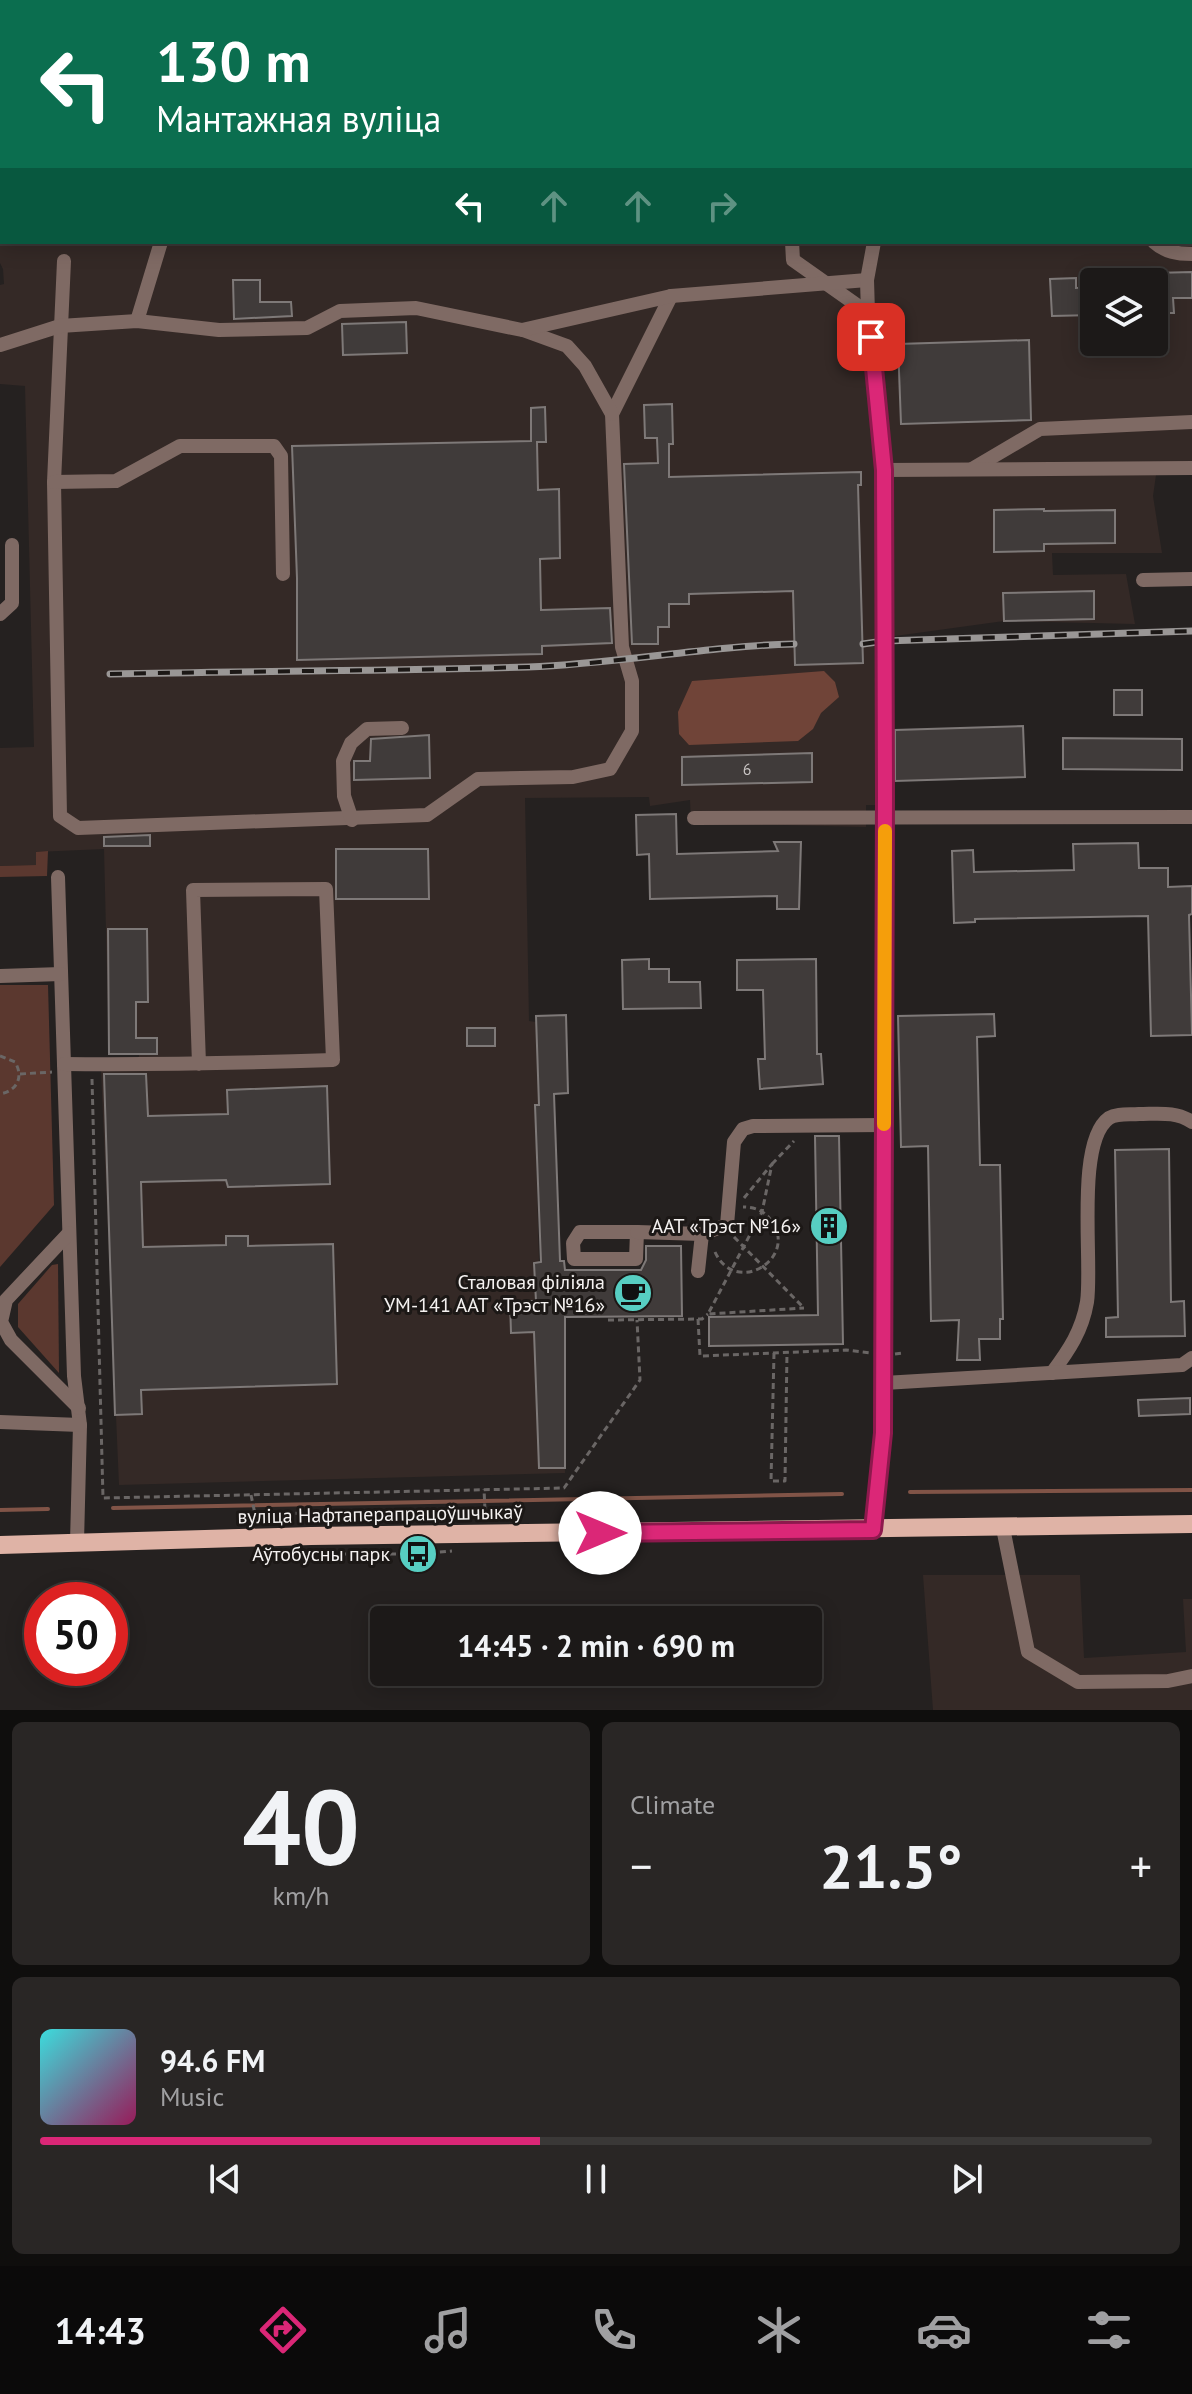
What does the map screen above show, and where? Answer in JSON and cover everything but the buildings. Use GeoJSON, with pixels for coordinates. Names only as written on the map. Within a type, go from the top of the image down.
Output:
{"type":"FeatureCollection","features":[{"type":"Feature","properties":{"kind":"main road","name":"вуліца Нафтаперапрацоўшчыкаў"},"geometry":{"type":"LineString","coordinates":[[0,1545],[323,1536],[1192,1524]]}},
{"type":"Feature","properties":{"kind":"street"},"geometry":{"type":"LineString","coordinates":[[137,321],[160,244]]}},
{"type":"Feature","properties":{"kind":"street"},"geometry":{"type":"LineString","coordinates":[[792,244],[793,260],[868,313]]}},
{"type":"Feature","properties":{"kind":"street"},"geometry":{"type":"LineString","coordinates":[[873,1530],[883,1433],[884,1383],[885,819],[884,470],[867,280],[874,244]]}},
{"type":"Feature","properties":{"kind":"street"},"geometry":{"type":"LineString","coordinates":[[1156,244],[1178,254],[1192,254]]}},
{"type":"Feature","properties":{"kind":"street"},"geometry":{"type":"LineString","coordinates":[[0,345],[60,326],[137,321],[219,330],[307,328],[340,311],[416,308],[522,330],[567,346],[585,366],[612,414],[622,647],[632,681],[632,731],[610,769],[573,777],[478,779],[427,815],[78,828],[60,816],[54,482],[60,326],[64,261]]}},
{"type":"Feature","properties":{"kind":"street"},"geometry":{"type":"LineString","coordinates":[[522,330],[671,296],[867,280]]}},
{"type":"Feature","properties":{"kind":"street"},"geometry":{"type":"LineString","coordinates":[[612,414],[671,296]]}},
{"type":"Feature","properties":{"kind":"street"},"geometry":{"type":"LineString","coordinates":[[970,470],[1040,429],[1192,422]]}},
{"type":"Feature","properties":{"kind":"street"},"geometry":{"type":"LineString","coordinates":[[54,482],[116,481],[180,446],[274,446],[281,456],[283,574]]}},
{"type":"Feature","properties":{"kind":"street"},"geometry":{"type":"LineString","coordinates":[[884,470],[1192,468]]}},
{"type":"Feature","properties":{"kind":"street"},"geometry":{"type":"LineString","coordinates":[[0,614],[12,603],[12,545]]}},
{"type":"Feature","properties":{"kind":"street"},"geometry":{"type":"LineString","coordinates":[[1143,580],[1192,579]]}},
{"type":"Feature","properties":{"kind":"street"},"geometry":{"type":"LineString","coordinates":[[352,820],[344,796],[343,761],[351,743],[367,729],[402,728]]}},
{"type":"Feature","properties":{"kind":"street"},"geometry":{"type":"LineString","coordinates":[[694,818],[1192,817]]}},
{"type":"Feature","properties":{"kind":"street"},"geometry":{"type":"LineString","coordinates":[[58,877],[74,1376],[80,1425],[77,1542]]}},
{"type":"Feature","properties":{"kind":"street"},"geometry":{"type":"LineString","coordinates":[[64,1068],[91,1065],[199,1064],[333,1060],[326,889],[193,890],[199,1064]]}},
{"type":"Feature","properties":{"kind":"street"},"geometry":{"type":"LineString","coordinates":[[0,976],[61,974]]}},
{"type":"Feature","properties":{"kind":"street"},"geometry":{"type":"LineString","coordinates":[[1052,1373],[1080,1334],[1088,1300],[1086,1203],[1094,1147],[1102,1125],[1112,1115],[1165,1113],[1182,1115],[1192,1122]]}},
{"type":"Feature","properties":{"kind":"street"},"geometry":{"type":"LineString","coordinates":[[637,1232],[702,1234],[727,1225],[734,1142],[743,1129],[753,1126],[884,1125]]}},
{"type":"Feature","properties":{"kind":"street"},"geometry":{"type":"LineString","coordinates":[[69,1233],[6,1300],[1,1322],[11,1340],[79,1408]]}},
{"type":"Feature","properties":{"kind":"street"},"geometry":{"type":"LineString","coordinates":[[698,1271],[702,1234]]}},
{"type":"Feature","properties":{"kind":"street"},"geometry":{"type":"LineString","coordinates":[[884,1383],[1182,1365],[1192,1358]]}},
{"type":"Feature","properties":{"kind":"street"},"geometry":{"type":"LineString","coordinates":[[0,1422],[80,1425]]}},
{"type":"Feature","properties":{"kind":"street"},"geometry":{"type":"LineString","coordinates":[[1003,1528],[1028,1652],[1078,1682],[1168,1681],[1192,1676]]}},
{"type":"Feature","properties":{"kind":"path"},"geometry":{"type":"LineString","coordinates":[[0,1056],[15,1062],[19,1074],[12,1090],[0,1094]]}},
{"type":"Feature","properties":{"kind":"path"},"geometry":{"type":"LineString","coordinates":[[91,1065],[103,1498],[564,1488],[640,1380],[637,1320]]}},
{"type":"Feature","properties":{"kind":"path"},"geometry":{"type":"LineString","coordinates":[[19,1074],[64,1068]]}},
{"type":"Feature","properties":{"kind":"path"},"geometry":{"type":"LineString","coordinates":[[713,1248],[726,1266],[747,1273],[763,1267],[775,1254],[778,1244],[773,1223],[762,1212],[748,1207],[736,1208],[808,1126]]}},
{"type":"Feature","properties":{"kind":"path"},"geometry":{"type":"LineString","coordinates":[[608,1320],[702,1319],[708,1314],[762,1212],[772,1164]]}},
{"type":"Feature","properties":{"kind":"path"},"geometry":{"type":"LineString","coordinates":[[708,1314],[804,1308],[734,1237],[734,1227]]}},
{"type":"Feature","properties":{"kind":"path"},"geometry":{"type":"LineString","coordinates":[[723,1237],[734,1237]]}},
{"type":"Feature","properties":{"kind":"path"},"geometry":{"type":"LineString","coordinates":[[698,1319],[700,1356],[846,1350],[884,1355],[904,1353]]}},
{"type":"Feature","properties":{"kind":"path"},"geometry":{"type":"LineString","coordinates":[[774,1353],[771,1481],[785,1481],[787,1352]]}},
{"type":"Feature","properties":{"kind":"path"},"geometry":{"type":"LineString","coordinates":[[251,1495],[255,1514],[485,1510],[484,1489]]}},
{"type":"Feature","properties":{"kind":"shaded area"},"geometry":{"type":"Polygon","coordinates":[[[0,244],[1192,244],[1192,474],[1156,475],[1153,496],[1162,553],[1052,553],[1053,575],[1126,574],[1135,624],[1004,621],[888,637],[885,805],[866,805],[866,827],[691,823],[690,800],[650,806],[649,797],[525,798],[529,1021],[536,1022],[539,1105],[535,1106],[539,1262],[564,1261],[565,1473],[119,1485],[101,1071],[138,1071],[139,1055],[109,1055],[104,849],[36,852],[36,865],[0,866],[0,748],[34,747],[25,386],[0,384],[0,285],[4,284],[0,244]]]}},
{"type":"Feature","properties":{"kind":"shaded area"},"geometry":{"type":"Polygon","coordinates":[[[824,671],[835,682],[839,697],[821,713],[813,729],[798,741],[689,745],[679,734],[678,712],[692,681],[824,671]]]}},
{"type":"Feature","properties":{"kind":"shaded area"},"geometry":{"type":"Polygon","coordinates":[[[48,851],[47,876],[0,877],[0,866],[36,865],[36,852],[48,851]]]}},
{"type":"Feature","properties":{"kind":"shaded area"},"geometry":{"type":"Polygon","coordinates":[[[0,985],[48,985],[54,1205],[0,1267],[0,985]]]}},
{"type":"Feature","properties":{"kind":"shaded area"},"geometry":{"type":"Polygon","coordinates":[[[58,1264],[59,1373],[18,1327],[18,1304],[52,1265],[58,1264]]]}},
{"type":"Feature","properties":{"kind":"shaded area"},"geometry":{"type":"Polygon","coordinates":[[[923,1575],[1080,1575],[1084,1658],[1186,1652],[1183,1599],[1192,1599],[1192,1710],[933,1710],[923,1575]]]}},
{"type":"Feature","properties":{"kind":"waterway"},"geometry":{"type":"LineString","coordinates":[[910,1492],[1192,1490]]}},
{"type":"Feature","properties":{"kind":"waterway"},"geometry":{"type":"LineString","coordinates":[[113,1508],[842,1494]]}},
{"type":"Feature","properties":{"kind":"waterway"},"geometry":{"type":"LineString","coordinates":[[0,1510],[48,1509]]}},
{"type":"Feature","properties":{"kind":"railway"},"geometry":{"type":"LineString","coordinates":[[863,644],[1192,631]]}},
{"type":"Feature","properties":{"kind":"railway"},"geometry":{"type":"LineString","coordinates":[[110,674],[528,667],[794,644]]}},
{"type":"Feature","properties":{"kind":"slow traffic"},"geometry":{"type":"LineString","coordinates":[[884,1124],[885,831]]}},
{"type":"Feature","properties":{"kind":"place","name":"ААТ «Трэст №16»"},"geometry":{"type":"Point","coordinates":[829,1226]}},
{"type":"Feature","properties":{"kind":"place","name":"Сталовая філіяла УМ-141 ААТ «Трэст №16»"},"geometry":{"type":"Point","coordinates":[633,1293]}},
{"type":"Feature","properties":{"kind":"place","name":"Аўтобусны парк"},"geometry":{"type":"Point","coordinates":[418,1554]}},
{"type":"Feature","properties":{"kind":"route"},"geometry":{"type":"LineString","coordinates":[[600,1533],[873,1530],[883,1433],[885,796],[884,470],[871,337]]}}]}
